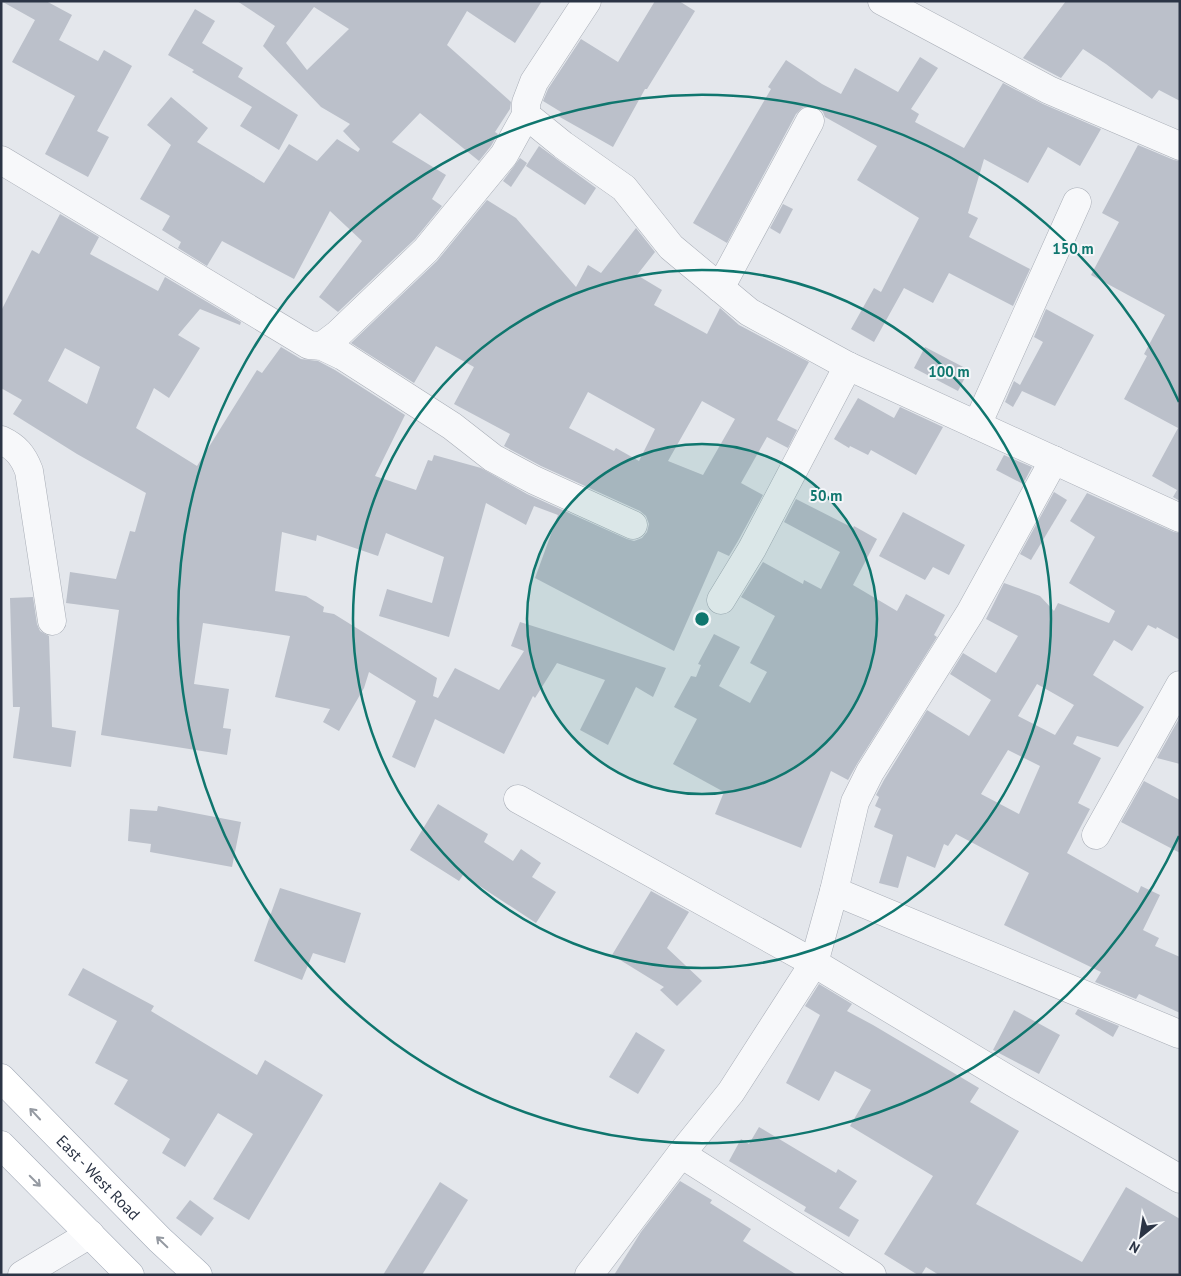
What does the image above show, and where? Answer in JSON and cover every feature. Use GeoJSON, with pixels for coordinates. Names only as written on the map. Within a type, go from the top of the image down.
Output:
{"type":"FeatureCollection","features":[{"type":"Feature","properties":{"kind":"main road","name":"East - West Road"},"geometry":{"type":"LineString","coordinates":[[1,1078],[126,1206],[198,1275]]}},
{"type":"Feature","properties":{"kind":"main road"},"geometry":{"type":"LineString","coordinates":[[1,1145],[130,1275]]}},
{"type":"Feature","properties":{"kind":"street"},"geometry":{"type":"LineString","coordinates":[[322,346],[338,334],[426,250],[504,155],[526,115],[526,103],[534,82],[587,1]]}},
{"type":"Feature","properties":{"kind":"street"},"geometry":{"type":"LineString","coordinates":[[882,1],[1049,90],[1180,146]]}},
{"type":"Feature","properties":{"kind":"street"},"geometry":{"type":"LineString","coordinates":[[526,115],[563,145],[624,188],[671,247],[750,312],[848,366],[1180,518]]}},
{"type":"Feature","properties":{"kind":"street"},"geometry":{"type":"LineString","coordinates":[[720,288],[810,121]]}},
{"type":"Feature","properties":{"kind":"street"},"geometry":{"type":"LineString","coordinates":[[1,160],[309,345],[322,346],[343,356],[452,426],[493,458],[534,480],[633,525]]}},
{"type":"Feature","properties":{"kind":"street"},"geometry":{"type":"LineString","coordinates":[[977,425],[1077,202]]}},
{"type":"Feature","properties":{"kind":"street"},"geometry":{"type":"LineString","coordinates":[[720,600],[752,549],[848,366]]}},
{"type":"Feature","properties":{"kind":"street"},"geometry":{"type":"LineString","coordinates":[[1,440],[13,445],[24,457],[30,471],[52,621]]}},
{"type":"Feature","properties":{"kind":"street"},"geometry":{"type":"LineString","coordinates":[[589,1275],[731,1092],[814,963],[834,891],[855,802],[870,772],[970,613],[1054,460]]}},
{"type":"Feature","properties":{"kind":"street"},"geometry":{"type":"LineString","coordinates":[[1096,835],[1180,685]]}},
{"type":"Feature","properties":{"kind":"street"},"geometry":{"type":"LineString","coordinates":[[518,799],[814,963],[1014,1083],[1180,1179]]}},
{"type":"Feature","properties":{"kind":"street"},"geometry":{"type":"LineString","coordinates":[[834,891],[1179,1034]]}},
{"type":"Feature","properties":{"kind":"street"},"geometry":{"type":"LineString","coordinates":[[681,1154],[872,1275]]}},
{"type":"Feature","properties":{"kind":"street"},"geometry":{"type":"LineString","coordinates":[[22,1275],[90,1234]]}},
{"type":"Feature","properties":{"kind":"building"},"geometry":{"type":"Polygon","coordinates":[[[1,1],[46,1],[72,15],[59,40],[98,61],[104,50],[132,66],[97,131],[109,137],[88,177],[45,154],[75,96],[12,62],[35,20],[1,1]]]}},
{"type":"Feature","properties":{"kind":"building"},"geometry":{"type":"Polygon","coordinates":[[[237,1],[542,1],[515,43],[467,11],[447,45],[511,102],[510,109],[495,132],[498,134],[491,146],[479,161],[420,113],[392,142],[446,175],[432,199],[442,206],[415,239],[338,312],[319,297],[362,241],[330,211],[294,279],[222,241],[207,266],[178,248],[181,242],[162,230],[170,216],[140,199],[171,145],[147,125],[171,97],[208,128],[197,142],[264,183],[289,144],[317,161],[337,139],[358,152],[360,149],[343,131],[350,124],[321,107],[263,46],[275,26],[237,1]],[[314,7],[286,43],[307,70],[349,29],[314,7]]]}},
{"type":"Feature","properties":{"kind":"building"},"geometry":{"type":"Polygon","coordinates":[[[655,1],[679,1],[695,11],[647,89],[645,89],[613,147],[558,116],[561,112],[543,101],[548,89],[581,39],[618,62],[655,1]]]}},
{"type":"Feature","properties":{"kind":"building"},"geometry":{"type":"Polygon","coordinates":[[[1066,1],[1180,1],[1180,101],[1159,90],[1152,99],[1083,49],[1061,78],[1023,58],[1066,1]]]}},
{"type":"Feature","properties":{"kind":"building"},"geometry":{"type":"Polygon","coordinates":[[[195,9],[215,21],[202,43],[243,68],[238,77],[298,115],[279,150],[240,126],[252,107],[192,72],[194,70],[168,55],[195,9]]]}},
{"type":"Feature","properties":{"kind":"building"},"geometry":{"type":"Polygon","coordinates":[[[920,57],[938,68],[911,109],[919,114],[915,122],[964,148],[1003,83],[1043,104],[1101,129],[1080,166],[1048,147],[1028,183],[984,159],[968,213],[978,218],[969,237],[1030,269],[1013,306],[949,273],[933,303],[904,288],[874,342],[851,329],[874,288],[881,292],[919,218],[857,180],[877,146],[825,117],[823,112],[817,107],[809,105],[802,108],[796,114],[727,243],[693,223],[771,89],[768,87],[786,60],[841,94],[855,68],[898,92],[920,57]]]}},
{"type":"Feature","properties":{"kind":"building"},"geometry":{"type":"Polygon","coordinates":[[[1138,145],[1180,161],[1180,501],[1173,497],[1177,490],[1152,476],[1178,428],[1124,399],[1147,356],[1144,354],[1165,315],[1091,275],[1119,222],[1102,213],[1138,145]]]}},
{"type":"Feature","properties":{"kind":"building"},"geometry":{"type":"Polygon","coordinates":[[[539,146],[596,188],[585,205],[526,166],[539,146]]]}},
{"type":"Feature","properties":{"kind":"building"},"geometry":{"type":"Polygon","coordinates":[[[520,158],[527,163],[511,187],[503,181],[520,158]]]}},
{"type":"Feature","properties":{"kind":"building"},"geometry":{"type":"Polygon","coordinates":[[[487,200],[516,218],[576,287],[588,265],[601,273],[636,228],[655,252],[637,275],[662,290],[654,305],[707,334],[720,308],[739,325],[809,362],[777,420],[797,430],[788,448],[767,437],[741,483],[763,495],[729,556],[718,551],[674,651],[535,578],[558,515],[534,506],[526,525],[486,503],[449,637],[379,616],[387,589],[432,603],[444,557],[386,533],[378,556],[317,535],[316,541],[282,532],[275,591],[306,596],[324,607],[323,612],[334,614],[437,678],[433,696],[438,698],[455,668],[499,690],[524,651],[511,646],[520,622],[666,668],[653,697],[636,687],[608,745],[580,730],[605,680],[557,663],[535,698],[533,696],[504,754],[435,719],[415,768],[392,757],[416,701],[369,672],[364,688],[339,731],[323,722],[330,709],[275,697],[290,636],[203,623],[194,684],[229,689],[223,728],[231,729],[227,755],[101,735],[119,610],[66,603],[70,572],[116,579],[130,531],[135,532],[146,493],[77,454],[13,414],[22,400],[1,388],[1,311],[32,250],[39,254],[60,214],[99,237],[90,254],[158,291],[165,277],[241,322],[240,325],[200,309],[178,335],[200,348],[169,398],[154,388],[136,428],[197,466],[257,370],[262,373],[281,347],[301,359],[318,361],[335,370],[405,415],[375,476],[416,490],[428,460],[432,461],[434,455],[481,468],[527,494],[627,539],[634,541],[642,538],[647,532],[649,524],[646,516],[640,511],[541,466],[504,446],[510,434],[454,404],[474,367],[436,346],[414,383],[351,343],[437,261],[487,200]],[[65,348],[48,381],[87,404],[100,367],[65,348]],[[588,392],[569,428],[614,451],[616,448],[639,461],[655,429],[588,392]],[[702,401],[668,461],[703,475],[735,419],[702,401]]]}},
{"type":"Feature","properties":{"kind":"building"},"geometry":{"type":"Polygon","coordinates":[[[783,204],[793,209],[780,234],[770,228],[783,204]]]}},
{"type":"Feature","properties":{"kind":"building"},"geometry":{"type":"Polygon","coordinates":[[[1046,309],[1094,335],[1055,406],[1022,391],[1013,407],[1005,402],[1014,381],[1020,385],[1043,342],[1034,337],[1046,309]]]}},
{"type":"Feature","properties":{"kind":"building"},"geometry":{"type":"Polygon","coordinates":[[[925,347],[969,370],[958,391],[914,368],[925,347]]]}},
{"type":"Feature","properties":{"kind":"building"},"geometry":{"type":"Polygon","coordinates":[[[858,398],[894,418],[900,407],[943,427],[916,475],[871,450],[868,455],[850,446],[849,448],[834,439],[858,398]]]}},
{"type":"Feature","properties":{"kind":"building"},"geometry":{"type":"Polygon","coordinates":[[[1004,455],[1032,467],[1023,484],[996,470],[1004,455]]]}},
{"type":"Feature","properties":{"kind":"building"},"geometry":{"type":"Polygon","coordinates":[[[1054,492],[1067,500],[1031,560],[1020,554],[1054,492]]]}},
{"type":"Feature","properties":{"kind":"building"},"geometry":{"type":"Polygon","coordinates":[[[1087,493],[1180,533],[1180,640],[1157,627],[1156,629],[1148,625],[1132,651],[1114,640],[1093,675],[1144,707],[1118,747],[1077,736],[1073,744],[1101,758],[1078,803],[1090,809],[1067,853],[1138,893],[1141,886],[1160,895],[1143,930],[1159,938],[1155,946],[1180,957],[1180,1013],[1139,994],[1136,999],[1095,982],[1101,972],[1004,925],[1029,873],[956,834],[948,846],[944,844],[935,868],[907,856],[898,888],[879,883],[893,835],[874,827],[881,809],[875,806],[879,797],[876,795],[927,710],[969,736],[991,700],[950,674],[963,653],[996,673],[1018,636],[986,619],[1004,583],[1040,596],[1054,611],[1058,603],[1109,623],[1115,611],[1069,583],[1095,537],[1070,521],[1087,493]],[[1037,684],[1018,716],[1055,735],[1074,705],[1037,684]],[[1008,750],[981,794],[1019,814],[1040,766],[1008,750]]]}},
{"type":"Feature","properties":{"kind":"building"},"geometry":{"type":"Polygon","coordinates":[[[796,499],[877,539],[853,585],[897,611],[906,594],[945,615],[934,635],[937,637],[848,780],[831,771],[801,848],[715,814],[724,792],[673,764],[697,719],[674,707],[691,676],[696,677],[701,665],[698,664],[714,634],[740,647],[719,686],[750,703],[767,672],[750,663],[775,616],[741,597],[763,562],[803,584],[804,580],[821,589],[840,552],[784,522],[796,499]]]}},
{"type":"Feature","properties":{"kind":"building"},"geometry":{"type":"Polygon","coordinates":[[[903,512],[965,545],[949,575],[933,567],[925,580],[879,556],[903,512]]]}},
{"type":"Feature","properties":{"kind":"building"},"geometry":{"type":"Polygon","coordinates":[[[33,597],[37,624],[40,631],[49,636],[52,727],[76,731],[71,767],[13,758],[20,707],[13,707],[10,598],[33,597]]]}},
{"type":"Feature","properties":{"kind":"building"},"geometry":{"type":"Polygon","coordinates":[[[1180,717],[1180,764],[1157,758],[1180,717]]]}},
{"type":"Feature","properties":{"kind":"building"},"geometry":{"type":"Polygon","coordinates":[[[1144,781],[1180,800],[1180,853],[1121,822],[1144,781]]]}},
{"type":"Feature","properties":{"kind":"building"},"geometry":{"type":"Polygon","coordinates":[[[438,804],[488,834],[484,842],[513,861],[521,849],[541,863],[532,877],[556,892],[536,923],[463,875],[459,881],[410,850],[438,804]]]}},
{"type":"Feature","properties":{"kind":"building"},"geometry":{"type":"Polygon","coordinates":[[[158,806],[241,822],[232,867],[150,852],[151,844],[128,841],[130,809],[157,811],[158,806]]]}},
{"type":"Feature","properties":{"kind":"building"},"geometry":{"type":"Polygon","coordinates":[[[280,888],[361,913],[345,963],[313,953],[302,980],[254,961],[280,888]]]}},
{"type":"Feature","properties":{"kind":"building"},"geometry":{"type":"Polygon","coordinates":[[[651,891],[689,912],[667,948],[702,981],[677,1006],[660,990],[664,987],[612,955],[651,891]]]}},
{"type":"Feature","properties":{"kind":"building"},"geometry":{"type":"Polygon","coordinates":[[[83,968],[154,1006],[151,1011],[257,1075],[265,1060],[323,1095],[249,1220],[213,1199],[253,1134],[218,1113],[185,1167],[162,1153],[170,1139],[114,1104],[128,1080],[95,1063],[117,1021],[68,995],[83,968]]]}},
{"type":"Feature","properties":{"kind":"building"},"geometry":{"type":"Polygon","coordinates":[[[819,984],[852,1004],[847,1011],[979,1088],[970,1102],[1019,1131],[976,1204],[1082,1262],[1126,1187],[1180,1219],[1180,1275],[939,1275],[926,1267],[921,1275],[918,1275],[884,1254],[933,1176],[850,1126],[871,1090],[835,1071],[819,1101],[786,1083],[820,1015],[805,1006],[819,984]]]}},
{"type":"Feature","properties":{"kind":"building"},"geometry":{"type":"Polygon","coordinates":[[[1078,1009],[1119,1026],[1113,1037],[1075,1014],[1078,1009]]]}},
{"type":"Feature","properties":{"kind":"building"},"geometry":{"type":"Polygon","coordinates":[[[1014,1010],[1060,1035],[1039,1074],[993,1050],[1014,1010]]]}},
{"type":"Feature","properties":{"kind":"building"},"geometry":{"type":"Polygon","coordinates":[[[636,1032],[665,1050],[638,1094],[609,1077],[636,1032]]]}},
{"type":"Feature","properties":{"kind":"building"},"geometry":{"type":"Polygon","coordinates":[[[759,1127],[836,1173],[838,1169],[857,1181],[839,1208],[859,1220],[849,1237],[804,1211],[806,1207],[729,1161],[741,1139],[749,1144],[759,1127]]]}},
{"type":"Feature","properties":{"kind":"building"},"geometry":{"type":"Polygon","coordinates":[[[680,1181],[712,1200],[710,1203],[751,1229],[743,1241],[797,1275],[614,1275],[641,1232],[680,1181]]]}},
{"type":"Feature","properties":{"kind":"building"},"geometry":{"type":"Polygon","coordinates":[[[440,1182],[468,1200],[422,1275],[383,1275],[440,1182]]]}},
{"type":"Feature","properties":{"kind":"building"},"geometry":{"type":"Polygon","coordinates":[[[190,1200],[214,1218],[201,1236],[176,1218],[190,1200]]]}}]}
